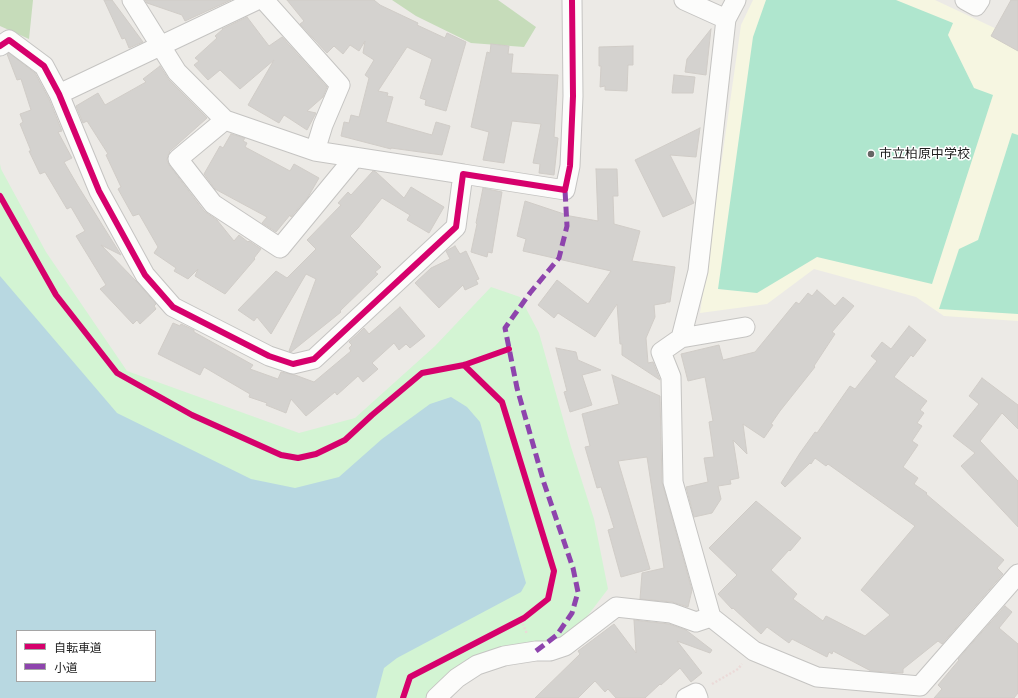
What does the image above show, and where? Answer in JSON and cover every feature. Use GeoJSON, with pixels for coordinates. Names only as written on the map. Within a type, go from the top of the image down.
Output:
{"type":"FeatureCollection","features":[{"type":"Feature","properties":{"kind":"street"},"geometry":{"type":"LineString","coordinates":[[132,0],[177,72],[225,120],[315,150],[565,190],[570,166],[573,96],[572,0]]}},
{"type":"Feature","properties":{"kind":"street"},"geometry":{"type":"LineString","coordinates":[[60,94],[256,0]]}},
{"type":"Feature","properties":{"kind":"street"},"geometry":{"type":"LineString","coordinates":[[264,0],[340,85],[323,125],[315,150]]}},
{"type":"Feature","properties":{"kind":"street"},"geometry":{"type":"LineString","coordinates":[[684,0],[726,19]]}},
{"type":"Feature","properties":{"kind":"street"},"geometry":{"type":"LineString","coordinates":[[681,338],[698,271],[726,19],[736,0]]}},
{"type":"Feature","properties":{"kind":"street"},"geometry":{"type":"LineString","coordinates":[[965,0],[976,6],[980,0]]}},
{"type":"Feature","properties":{"kind":"street"},"geometry":{"type":"LineString","coordinates":[[0,46],[10,40],[44,66],[60,94],[99,191],[145,275],[173,308],[268,356],[293,364],[314,359],[456,227],[463,174]]}},
{"type":"Feature","properties":{"kind":"street"},"geometry":{"type":"LineString","coordinates":[[225,120],[178,158],[213,204],[280,248],[355,157]]}},
{"type":"Feature","properties":{"kind":"street"},"geometry":{"type":"LineString","coordinates":[[746,327],[681,338],[661,352],[672,377],[673,482],[711,617],[754,651],[817,677],[918,692],[1018,574]]}},
{"type":"Feature","properties":{"kind":"street"},"geometry":{"type":"LineString","coordinates":[[436,698],[457,678],[477,665],[504,656],[536,651],[550,651],[566,646],[616,607],[670,613],[696,622],[711,617]]}},
{"type":"Feature","properties":{"kind":"path"},"geometry":{"type":"LineString","coordinates":[[0,196],[56,295],[117,373],[192,414],[281,455],[298,458],[316,454],[345,440],[422,373],[464,365],[509,349]]}},
{"type":"Feature","properties":{"kind":"path"},"geometry":{"type":"LineString","coordinates":[[403,698],[410,677],[524,618],[548,600],[554,570],[502,402],[464,365]]}},
{"type":"Feature","properties":{"kind":"path"},"geometry":{"type":"LineString","coordinates":[[693,696],[738,669],[754,651]]}},
{"type":"Feature","properties":{"kind":"shaded area","name":"市立柏原中学校"},"geometry":{"type":"Polygon","coordinates":[[[753,0],[935,0],[1018,39],[1018,321],[944,316],[916,297],[814,269],[767,304],[700,313],[741,25],[753,0]]]}},
{"type":"Feature","properties":{"kind":"green space"},"geometry":{"type":"Polygon","coordinates":[[[0,0],[33,0],[29,39],[0,26],[0,0]]]}},
{"type":"Feature","properties":{"kind":"green space"},"geometry":{"type":"Polygon","coordinates":[[[392,0],[498,0],[536,27],[524,47],[471,43],[416,16],[392,0]]]}},
{"type":"Feature","properties":{"kind":"green space","name":"市立柏原中学校"},"geometry":{"type":"Polygon","coordinates":[[[766,0],[896,0],[953,23],[948,35],[974,88],[993,95],[932,284],[817,257],[757,293],[718,289],[753,37],[766,0]]]}},
{"type":"Feature","properties":{"kind":"green space"},"geometry":{"type":"Polygon","coordinates":[[[1012,133],[1018,135],[1018,314],[939,309],[959,249],[978,240],[1012,133]]]}},
{"type":"Feature","properties":{"kind":"green space"},"geometry":{"type":"Polygon","coordinates":[[[0,164],[1,169],[46,252],[127,371],[299,433],[355,418],[435,346],[491,287],[520,297],[539,333],[571,447],[594,519],[608,589],[570,639],[484,655],[442,679],[426,698],[0,698],[0,164]]]}},
{"type":"Feature","properties":{"kind":"water"},"geometry":{"type":"Polygon","coordinates":[[[0,276],[117,413],[251,479],[295,488],[339,477],[382,439],[430,404],[451,397],[467,407],[480,422],[526,583],[521,592],[397,658],[384,668],[376,698],[0,698],[0,276]]]}},
{"type":"Feature","properties":{"kind":"building"},"geometry":{"type":"Polygon","coordinates":[[[104,0],[112,0],[143,42],[129,48],[125,38],[122,39],[104,0]]]}},
{"type":"Feature","properties":{"kind":"building"},"geometry":{"type":"Polygon","coordinates":[[[145,0],[231,0],[185,21],[182,15],[147,3],[145,0]]]}},
{"type":"Feature","properties":{"kind":"building"},"geometry":{"type":"Polygon","coordinates":[[[287,0],[374,0],[380,5],[418,23],[417,25],[445,38],[447,33],[466,42],[446,111],[425,105],[426,100],[420,98],[432,59],[407,47],[378,91],[388,93],[387,96],[393,97],[386,122],[432,135],[436,122],[450,126],[442,155],[391,149],[341,136],[344,122],[349,123],[351,115],[359,117],[369,78],[365,75],[374,60],[363,53],[365,41],[359,51],[350,45],[343,54],[334,46],[327,53],[300,24],[304,21],[287,0]]]}},
{"type":"Feature","properties":{"kind":"building"},"geometry":{"type":"Polygon","coordinates":[[[1011,0],[1018,0],[1018,51],[991,36],[1011,0]]]}},
{"type":"Feature","properties":{"kind":"building"},"geometry":{"type":"Polygon","coordinates":[[[247,17],[269,46],[282,37],[327,87],[323,97],[307,111],[316,113],[307,130],[284,115],[279,123],[248,105],[274,60],[240,89],[220,70],[208,80],[194,65],[199,61],[195,58],[217,38],[215,36],[222,29],[247,17]]]}},
{"type":"Feature","properties":{"kind":"building"},"geometry":{"type":"Polygon","coordinates":[[[711,29],[706,75],[685,72],[687,59],[711,29]]]}},
{"type":"Feature","properties":{"kind":"building"},"geometry":{"type":"Polygon","coordinates":[[[491,44],[509,46],[508,54],[513,54],[511,73],[558,75],[554,137],[558,138],[554,175],[539,173],[540,164],[533,163],[541,124],[512,121],[504,163],[483,160],[489,132],[471,127],[487,52],[490,53],[491,44]]]}},
{"type":"Feature","properties":{"kind":"building"},"geometry":{"type":"Polygon","coordinates":[[[633,46],[633,65],[628,65],[627,91],[605,90],[605,86],[600,87],[601,66],[599,66],[599,47],[633,46]]]}},
{"type":"Feature","properties":{"kind":"building"},"geometry":{"type":"Polygon","coordinates":[[[9,53],[35,73],[49,99],[62,131],[58,132],[72,158],[64,162],[121,255],[101,245],[156,304],[154,306],[156,309],[140,324],[137,320],[133,324],[100,289],[106,285],[76,236],[85,231],[71,207],[67,209],[45,172],[40,174],[29,151],[31,151],[20,124],[23,122],[20,114],[31,110],[21,79],[17,80],[7,54],[9,53]]]}},
{"type":"Feature","properties":{"kind":"building"},"geometry":{"type":"Polygon","coordinates":[[[160,66],[169,80],[207,118],[169,152],[167,160],[169,165],[204,211],[217,220],[234,241],[239,235],[261,249],[254,258],[255,259],[225,294],[195,276],[198,269],[188,279],[174,271],[176,268],[154,253],[158,247],[139,214],[133,216],[118,189],[121,187],[106,155],[108,154],[87,121],[83,123],[76,106],[98,93],[105,105],[146,82],[143,79],[160,66]]]}},
{"type":"Feature","properties":{"kind":"building"},"geometry":{"type":"Polygon","coordinates":[[[674,75],[695,77],[693,93],[672,93],[674,75]]]}},
{"type":"Feature","properties":{"kind":"building"},"geometry":{"type":"Polygon","coordinates":[[[700,128],[696,157],[670,155],[694,203],[663,217],[635,160],[700,128]]]}},
{"type":"Feature","properties":{"kind":"building"},"geometry":{"type":"Polygon","coordinates":[[[231,134],[245,138],[243,141],[247,143],[245,147],[290,171],[294,164],[319,178],[308,197],[276,232],[262,223],[267,217],[215,189],[204,174],[220,146],[223,148],[231,134]]]}},
{"type":"Feature","properties":{"kind":"building"},"geometry":{"type":"Polygon","coordinates":[[[596,169],[617,169],[618,196],[613,196],[614,224],[640,231],[632,261],[675,267],[670,302],[654,305],[655,317],[646,338],[648,363],[653,362],[660,380],[622,355],[617,304],[595,337],[558,313],[554,318],[538,305],[557,280],[588,304],[611,271],[523,251],[526,239],[517,236],[525,201],[570,216],[598,221],[596,169]]]}},
{"type":"Feature","properties":{"kind":"building"},"geometry":{"type":"Polygon","coordinates":[[[373,171],[376,172],[404,198],[411,187],[444,207],[429,233],[407,220],[410,215],[382,198],[350,236],[381,267],[375,272],[378,274],[340,311],[341,312],[291,352],[289,351],[316,279],[306,274],[271,334],[257,317],[254,321],[238,310],[276,271],[287,278],[316,249],[307,240],[341,205],[338,203],[348,192],[351,195],[373,171]]]}},
{"type":"Feature","properties":{"kind":"building"},"geometry":{"type":"Polygon","coordinates":[[[483,188],[502,192],[492,253],[488,252],[487,257],[471,252],[483,188]]]}},
{"type":"Feature","properties":{"kind":"building"},"geometry":{"type":"Polygon","coordinates":[[[455,246],[460,254],[466,251],[479,279],[476,280],[478,284],[465,290],[463,285],[439,308],[415,283],[431,268],[450,259],[446,251],[455,246]]]}},
{"type":"Feature","properties":{"kind":"building"},"geometry":{"type":"Polygon","coordinates":[[[817,290],[835,306],[843,297],[854,306],[832,332],[835,334],[814,366],[815,367],[780,411],[764,438],[743,424],[747,454],[733,440],[739,478],[730,480],[731,484],[718,486],[721,499],[712,513],[694,517],[686,487],[708,482],[704,458],[714,457],[709,422],[713,421],[705,377],[688,381],[681,354],[719,345],[723,360],[755,352],[796,302],[799,304],[808,293],[812,296],[817,290]]]}},
{"type":"Feature","properties":{"kind":"building"},"geometry":{"type":"Polygon","coordinates":[[[400,307],[425,336],[410,348],[406,344],[399,350],[394,343],[372,363],[378,369],[363,382],[358,376],[337,395],[335,392],[306,416],[291,399],[286,413],[266,405],[267,403],[249,397],[250,394],[204,367],[200,375],[158,354],[173,323],[180,326],[181,324],[194,330],[194,332],[253,365],[250,369],[278,379],[281,372],[314,382],[351,351],[349,348],[352,345],[349,342],[364,328],[369,334],[400,307]]]}},
{"type":"Feature","properties":{"kind":"building"},"geometry":{"type":"Polygon","coordinates":[[[909,326],[926,340],[913,357],[911,355],[894,377],[927,401],[920,410],[924,413],[917,423],[922,426],[912,441],[918,445],[903,467],[918,478],[914,484],[927,493],[926,494],[1004,560],[997,568],[1003,574],[942,644],[938,641],[903,669],[903,673],[871,671],[833,651],[832,654],[829,652],[827,657],[792,639],[789,643],[767,627],[761,634],[733,608],[732,609],[718,594],[737,575],[709,548],[756,501],[801,538],[771,570],[797,594],[793,599],[823,621],[826,616],[865,636],[890,615],[861,590],[915,526],[828,464],[826,466],[815,458],[811,464],[810,463],[785,487],[781,483],[800,453],[815,432],[817,433],[850,386],[855,389],[877,361],[871,356],[882,342],[891,349],[909,326]]]}},
{"type":"Feature","properties":{"kind":"building"},"geometry":{"type":"Polygon","coordinates":[[[556,348],[576,352],[578,360],[601,370],[582,375],[592,405],[570,412],[564,392],[567,391],[556,348]]]}},
{"type":"Feature","properties":{"kind":"building"},"geometry":{"type":"Polygon","coordinates":[[[612,375],[660,396],[662,482],[692,590],[688,607],[672,602],[640,599],[642,573],[664,568],[647,457],[618,461],[650,569],[621,577],[608,530],[614,528],[601,487],[597,488],[585,447],[590,446],[582,414],[619,404],[612,375]]]}},
{"type":"Feature","properties":{"kind":"building"},"geometry":{"type":"Polygon","coordinates":[[[982,378],[1018,405],[1018,429],[1002,413],[980,441],[1018,481],[1018,527],[961,466],[975,453],[953,436],[979,404],[969,396],[982,378]]]}},
{"type":"Feature","properties":{"kind":"building"},"geometry":{"type":"Polygon","coordinates":[[[1005,606],[1012,612],[999,628],[1018,644],[1018,693],[1014,698],[934,698],[942,689],[938,685],[959,660],[958,659],[1005,606]]]}},
{"type":"Feature","properties":{"kind":"building"},"geometry":{"type":"Polygon","coordinates":[[[634,620],[669,624],[686,630],[712,650],[710,653],[677,641],[702,673],[691,682],[680,668],[645,698],[616,698],[608,689],[605,692],[595,681],[578,698],[535,698],[580,654],[578,651],[614,624],[636,653],[634,620]]]}},
{"type":"Feature","properties":{"kind":"marked path"},"geometry":{"type":"LineString","coordinates":[[536,651],[557,635],[572,613],[578,592],[573,568],[544,483],[517,388],[505,328],[530,293],[559,258],[567,226],[565,190]]}},
{"type":"Feature","properties":{"kind":"cycle path"},"geometry":{"type":"LineString","coordinates":[[0,46],[9,40],[44,66],[59,94],[99,191],[145,275],[173,307],[269,356],[293,364],[314,359],[456,227],[463,174],[565,190],[570,166],[573,96],[572,0]]}},
{"type":"Feature","properties":{"kind":"cycle path"},"geometry":{"type":"LineString","coordinates":[[0,196],[56,295],[117,373],[192,415],[281,455],[298,458],[316,454],[345,440],[422,373],[464,365],[509,349]]}},
{"type":"Feature","properties":{"kind":"cycle path"},"geometry":{"type":"LineString","coordinates":[[403,698],[410,677],[524,618],[548,599],[554,571],[502,402],[464,365]]}},
{"type":"Feature","properties":{"kind":"place","name":"市立柏原中学校"},"geometry":{"type":"Point","coordinates":[871,154]}}]}
